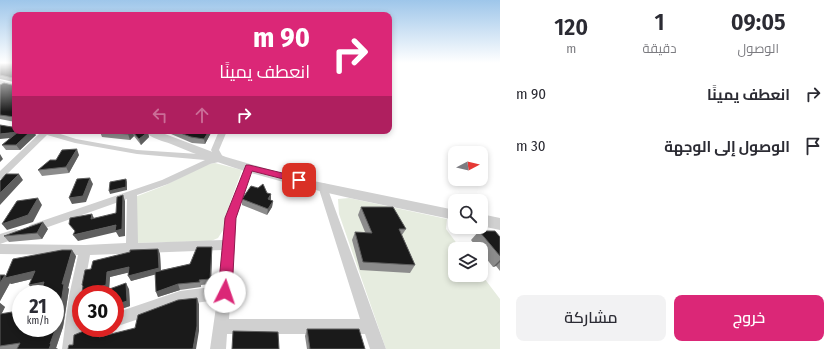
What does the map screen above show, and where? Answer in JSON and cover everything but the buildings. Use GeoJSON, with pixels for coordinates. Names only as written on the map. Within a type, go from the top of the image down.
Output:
{"type":"FeatureCollection","features":[{"type":"Feature","properties":{"kind":"street"},"geometry":{"type":"LineString","coordinates":[[0,176],[45,134]]}},
{"type":"Feature","properties":{"kind":"street"},"geometry":{"type":"LineString","coordinates":[[53,134],[75,141],[137,152],[220,158]]}},
{"type":"Feature","properties":{"kind":"street"},"geometry":{"type":"LineString","coordinates":[[155,134],[172,142],[249,167],[323,186],[448,213]]}},
{"type":"Feature","properties":{"kind":"street"},"geometry":{"type":"LineString","coordinates":[[220,158],[215,150],[223,134]]}},
{"type":"Feature","properties":{"kind":"street"},"geometry":{"type":"LineString","coordinates":[[0,238],[165,182],[207,162],[220,158]]}},
{"type":"Feature","properties":{"kind":"street"},"geometry":{"type":"LineString","coordinates":[[218,349],[225,292],[231,218],[249,167]]}},
{"type":"Feature","properties":{"kind":"street"},"geometry":{"type":"LineString","coordinates":[[323,186],[378,349]]}},
{"type":"Feature","properties":{"kind":"street"},"geometry":{"type":"LineString","coordinates":[[132,194],[132,248]]}},
{"type":"Feature","properties":{"kind":"street"},"geometry":{"type":"LineString","coordinates":[[488,221],[500,224]]}},
{"type":"Feature","properties":{"kind":"street"},"geometry":{"type":"LineString","coordinates":[[0,249],[85,250],[228,244]]}},
{"type":"Feature","properties":{"kind":"street"},"geometry":{"type":"LineString","coordinates":[[78,285],[85,250]]}},
{"type":"Feature","properties":{"kind":"street"},"geometry":{"type":"LineString","coordinates":[[124,317],[180,298],[225,292]]}},
{"type":"Feature","properties":{"kind":"street"},"geometry":{"type":"LineString","coordinates":[[220,327],[371,326]]}},
{"type":"Feature","properties":{"kind":"street"},"geometry":{"type":"LineString","coordinates":[[70,349],[72,337]]}},
{"type":"Feature","properties":{"kind":"shaded area"},"geometry":{"type":"Polygon","coordinates":[[[215,163],[242,170],[230,203],[225,227],[218,238],[211,241],[136,243],[135,197],[166,185],[205,165],[215,163]]]}},
{"type":"Feature","properties":{"kind":"shaded area"},"geometry":{"type":"Polygon","coordinates":[[[349,198],[447,219],[446,229],[448,234],[450,234],[456,242],[448,242],[448,282],[487,282],[500,299],[500,349],[386,349],[339,214],[338,199],[349,198]]]}},
{"type":"Feature","properties":{"kind":"route"},"geometry":{"type":"LineString","coordinates":[[225,292],[231,218],[249,167],[299,180]]}}]}
